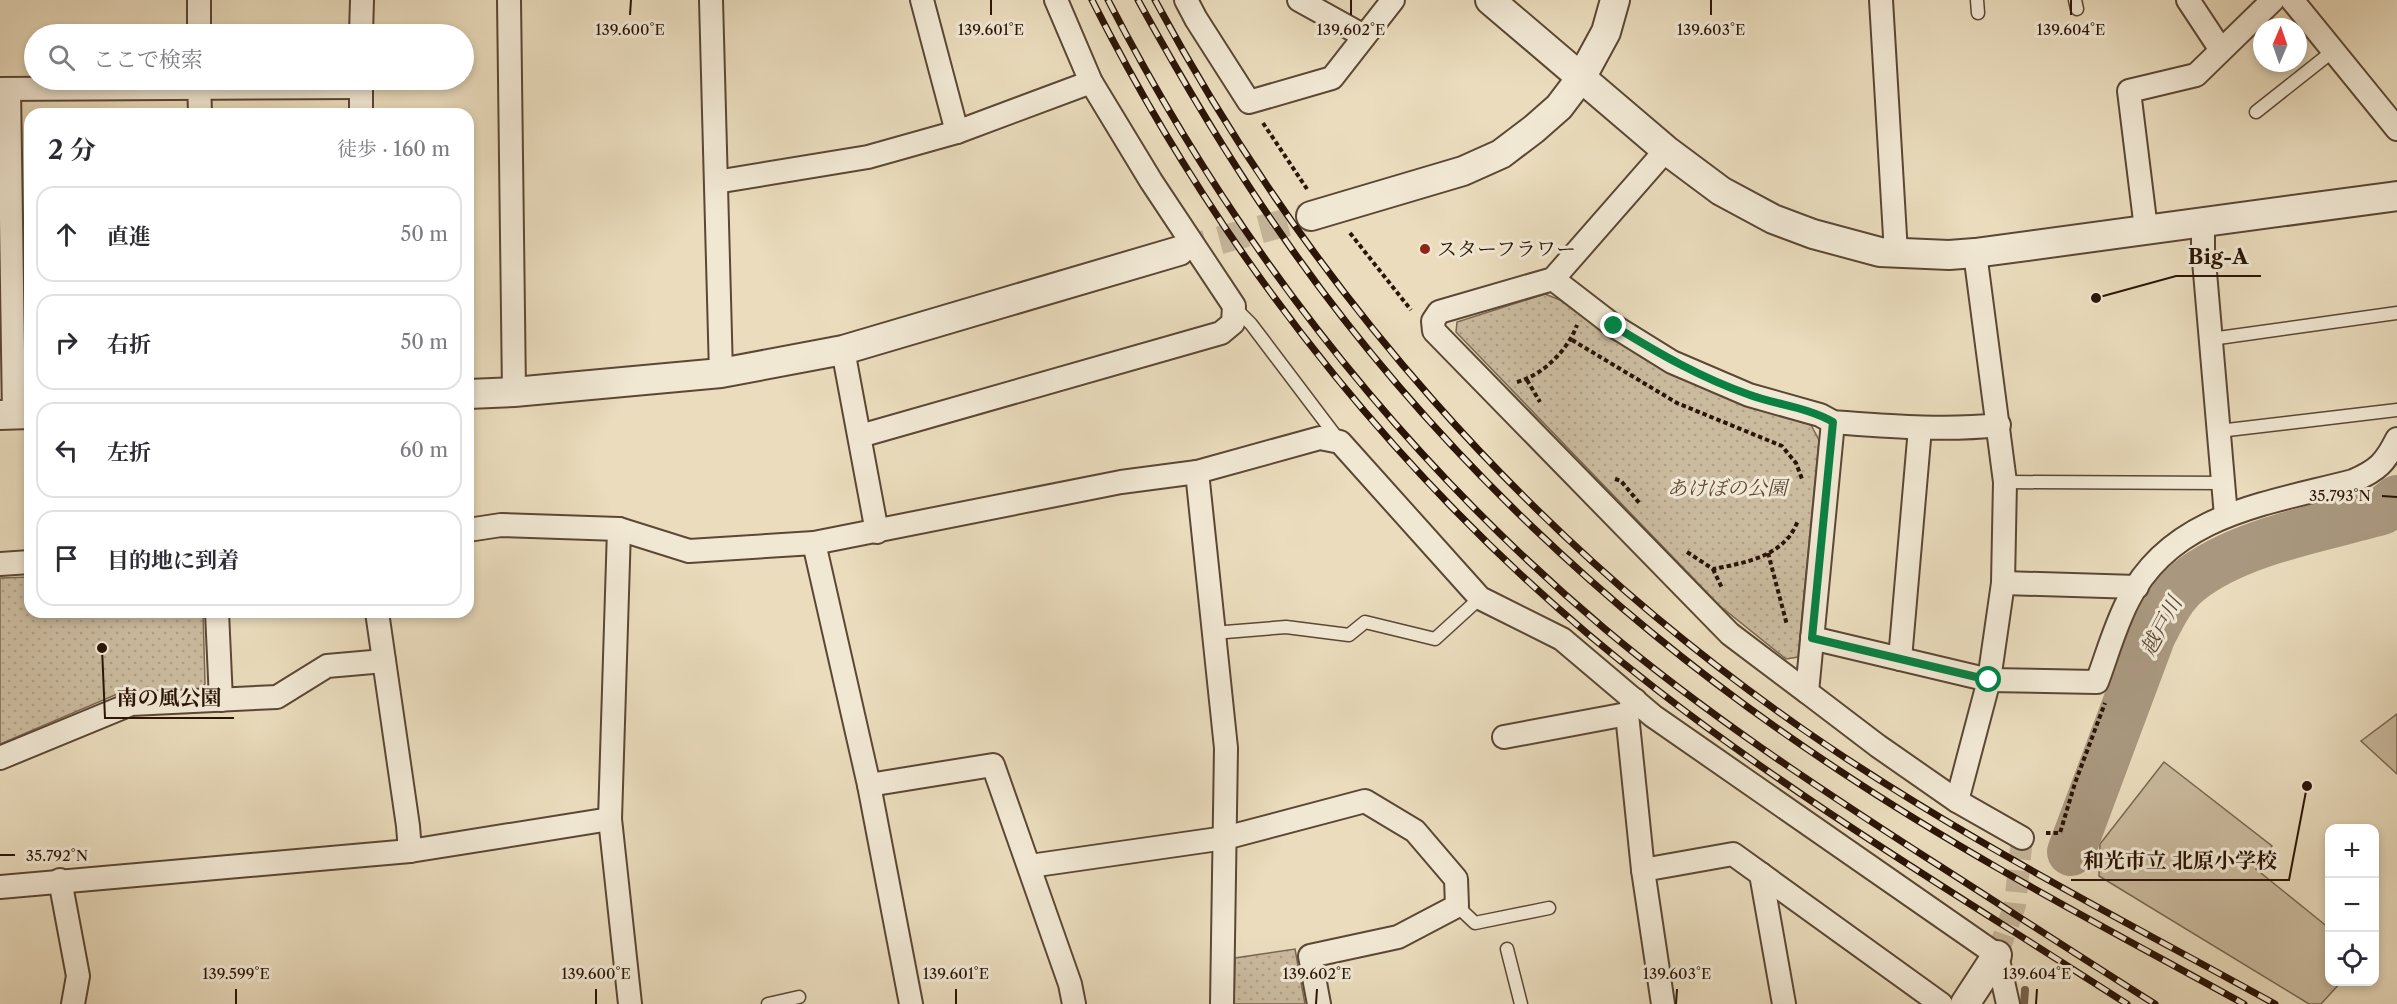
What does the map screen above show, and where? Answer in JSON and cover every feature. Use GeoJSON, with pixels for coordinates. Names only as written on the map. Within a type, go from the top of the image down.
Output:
{"type":"FeatureCollection","features":[{"type":"Feature","properties":{"kind":"street"},"geometry":{"type":"LineString","coordinates":[[199,0],[199,24]]}},
{"type":"Feature","properties":{"kind":"street"},"geometry":{"type":"LineString","coordinates":[[361,24],[362,0]]}},
{"type":"Feature","properties":{"kind":"street"},"geometry":{"type":"LineString","coordinates":[[509,0],[514,392]]}},
{"type":"Feature","properties":{"kind":"street"},"geometry":{"type":"LineString","coordinates":[[711,0],[721,373]]}},
{"type":"Feature","properties":{"kind":"street"},"geometry":{"type":"LineString","coordinates":[[922,0],[957,132]]}},
{"type":"Feature","properties":{"kind":"street"},"geometry":{"type":"LineString","coordinates":[[860,436],[1221,333],[1233,323],[1234,306],[1151,181],[1091,82],[1056,0]]}},
{"type":"Feature","properties":{"kind":"street"},"geometry":{"type":"LineString","coordinates":[[1186,0],[1249,102],[1332,78],[1393,0]]}},
{"type":"Feature","properties":{"kind":"street"},"geometry":{"type":"LineString","coordinates":[[1299,0],[1364,36]]}},
{"type":"Feature","properties":{"kind":"street"},"geometry":{"type":"LineString","coordinates":[[1490,0],[1666,150],[1721,191],[1773,219],[1840,242],[1880,252],[1950,255],[1976,253],[2397,196]]}},
{"type":"Feature","properties":{"kind":"street"},"geometry":{"type":"LineString","coordinates":[[1311,205],[1463,171],[1501,154],[1558,107],[1581,78],[1606,32],[1615,0]]}},
{"type":"Feature","properties":{"kind":"street"},"geometry":{"type":"LineString","coordinates":[[1881,0],[1896,253]]}},
{"type":"Feature","properties":{"kind":"street"},"geometry":{"type":"LineString","coordinates":[[2188,0],[2221,50]]}},
{"type":"Feature","properties":{"kind":"street"},"geometry":{"type":"LineString","coordinates":[[2146,229],[2129,91],[2196,75],[2272,0]]}},
{"type":"Feature","properties":{"kind":"street"},"geometry":{"type":"LineString","coordinates":[[2292,0],[2397,129]]}},
{"type":"Feature","properties":{"kind":"street"},"geometry":{"type":"LineString","coordinates":[[716,182],[868,157],[957,132],[1091,82]]}},
{"type":"Feature","properties":{"kind":"street"},"geometry":{"type":"LineString","coordinates":[[15,415],[4,89],[24,88]]}},
{"type":"Feature","properties":{"kind":"street"},"geometry":{"type":"LineString","coordinates":[[199,90],[200,108]]}},
{"type":"Feature","properties":{"kind":"street"},"geometry":{"type":"LineString","coordinates":[[361,90],[361,108]]}},
{"type":"Feature","properties":{"kind":"street"},"geometry":{"type":"LineString","coordinates":[[1666,150],[1553,279],[1439,312],[1432,321],[1434,331],[1730,634],[1878,746],[1957,801],[2022,838]]}},
{"type":"Feature","properties":{"kind":"street"},"geometry":{"type":"LineString","coordinates":[[2203,222],[2203,249],[2226,516]]}},
{"type":"Feature","properties":{"kind":"street"},"geometry":{"type":"LineString","coordinates":[[474,394],[721,373],[843,350],[1179,251]]}},
{"type":"Feature","properties":{"kind":"street"},"geometry":{"type":"LineString","coordinates":[[1957,801],[1989,680],[2002,583],[2005,482],[1976,253]]}},
{"type":"Feature","properties":{"kind":"street"},"geometry":{"type":"LineString","coordinates":[[1553,279],[1614,326],[1672,362],[1749,395],[1820,415],[1833,422],[1920,428],[1973,428],[1999,425]]}},
{"type":"Feature","properties":{"kind":"street"},"geometry":{"type":"LineString","coordinates":[[843,350],[877,531]]}},
{"type":"Feature","properties":{"kind":"street"},"geometry":{"type":"LineString","coordinates":[[1808,692],[1833,422]]}},
{"type":"Feature","properties":{"kind":"street"},"geometry":{"type":"LineString","coordinates":[[1900,659],[1920,428]]}},
{"type":"Feature","properties":{"kind":"street"},"geometry":{"type":"LineString","coordinates":[[474,529],[501,525],[619,529],[689,551],[814,543],[1121,482],[1197,471],[1320,438],[1340,442],[1480,598],[1562,639],[1631,707],[1663,722],[1997,955],[2008,1004]]}},
{"type":"Feature","properties":{"kind":"street"},"geometry":{"type":"LineString","coordinates":[[1812,638],[1989,680],[2097,682],[2128,600],[2146,572],[2168,548],[2211,521],[2353,480],[2373,472],[2388,470],[2397,439]]}},
{"type":"Feature","properties":{"kind":"street"},"geometry":{"type":"LineString","coordinates":[[1197,471],[1226,748],[1222,1004]]}},
{"type":"Feature","properties":{"kind":"street"},"geometry":{"type":"LineString","coordinates":[[619,529],[610,819],[630,1004]]}},
{"type":"Feature","properties":{"kind":"street"},"geometry":{"type":"LineString","coordinates":[[814,543],[869,785],[911,1004]]}},
{"type":"Feature","properties":{"kind":"street"},"geometry":{"type":"LineString","coordinates":[[0,564],[24,562]]}},
{"type":"Feature","properties":{"kind":"street"},"geometry":{"type":"LineString","coordinates":[[2002,583],[2137,586]]}},
{"type":"Feature","properties":{"kind":"street"},"geometry":{"type":"LineString","coordinates":[[217,618],[221,700]]}},
{"type":"Feature","properties":{"kind":"street"},"geometry":{"type":"LineString","coordinates":[[378,618],[410,851]]}},
{"type":"Feature","properties":{"kind":"street"},"geometry":{"type":"LineString","coordinates":[[0,758],[131,704],[277,697],[327,666],[384,661]]}},
{"type":"Feature","properties":{"kind":"street"},"geometry":{"type":"LineString","coordinates":[[1504,737],[1631,707]]}},
{"type":"Feature","properties":{"kind":"street"},"geometry":{"type":"LineString","coordinates":[[1631,707],[1643,870],[1663,1004]]}},
{"type":"Feature","properties":{"kind":"street"},"geometry":{"type":"LineString","coordinates":[[869,785],[993,765],[1071,984],[1074,1004]]}},
{"type":"Feature","properties":{"kind":"street"},"geometry":{"type":"LineString","coordinates":[[1030,866],[1225,838],[1365,801],[1415,831],[1456,879],[1458,906],[1398,937],[1310,956],[1319,1004]]}},
{"type":"Feature","properties":{"kind":"street"},"geometry":{"type":"LineString","coordinates":[[0,886],[410,851],[610,819]]}},
{"type":"Feature","properties":{"kind":"street"},"geometry":{"type":"LineString","coordinates":[[1643,870],[1733,854],[1941,1004]]}},
{"type":"Feature","properties":{"kind":"street"},"geometry":{"type":"LineString","coordinates":[[1761,874],[1784,1004]]}},
{"type":"Feature","properties":{"kind":"street"},"geometry":{"type":"LineString","coordinates":[[60,880],[78,976],[73,1004]]}},
{"type":"Feature","properties":{"kind":"street"},"geometry":{"type":"LineString","coordinates":[[1965,1004],[1997,955]]}},
{"type":"Feature","properties":{"kind":"lane"},"geometry":{"type":"LineString","coordinates":[[1977,0],[1978,14]]}},
{"type":"Feature","properties":{"kind":"lane"},"geometry":{"type":"LineString","coordinates":[[2256,112],[2333,51]]}},
{"type":"Feature","properties":{"kind":"lane"},"geometry":{"type":"LineString","coordinates":[[1234,306],[1251,324],[1340,442]]}},
{"type":"Feature","properties":{"kind":"lane"},"geometry":{"type":"LineString","coordinates":[[2211,339],[2397,314]]}},
{"type":"Feature","properties":{"kind":"lane"},"geometry":{"type":"LineString","coordinates":[[2219,431],[2397,410]]}},
{"type":"Feature","properties":{"kind":"lane"},"geometry":{"type":"LineString","coordinates":[[2005,482],[2223,483]]}},
{"type":"Feature","properties":{"kind":"lane"},"geometry":{"type":"LineString","coordinates":[[1214,633],[1286,627],[1349,635],[1365,622],[1435,639],[1480,598]]}},
{"type":"Feature","properties":{"kind":"lane"},"geometry":{"type":"LineString","coordinates":[[1458,906],[1475,923],[1549,908]]}},
{"type":"Feature","properties":{"kind":"lane"},"geometry":{"type":"LineString","coordinates":[[1508,949],[1521,1004]]}},
{"type":"Feature","properties":{"kind":"lane"},"geometry":{"type":"LineString","coordinates":[[768,1004],[799,997]]}},
{"type":"Feature","properties":{"kind":"path"},"geometry":{"type":"LineString","coordinates":[[1249,102],[1311,205]]}},
{"type":"Feature","properties":{"kind":"path"},"geometry":{"type":"LineString","coordinates":[[1349,232],[1414,314],[1432,321]]}},
{"type":"Feature","properties":{"kind":"path"},"geometry":{"type":"LineString","coordinates":[[1491,389],[1527,380],[1555,359],[1572,340],[1584,303]]}},
{"type":"Feature","properties":{"kind":"path"},"geometry":{"type":"LineString","coordinates":[[1572,340],[1677,403],[1782,446],[1796,463],[1803,482]]}},
{"type":"Feature","properties":{"kind":"path"},"geometry":{"type":"LineString","coordinates":[[1527,380],[1544,409]]}},
{"type":"Feature","properties":{"kind":"path"},"geometry":{"type":"LineString","coordinates":[[1612,477],[1621,482],[1642,507]]}},
{"type":"Feature","properties":{"kind":"path"},"geometry":{"type":"LineString","coordinates":[[1713,569],[1741,564],[1768,553],[1788,538],[1802,514]]}},
{"type":"Feature","properties":{"kind":"path"},"geometry":{"type":"LineString","coordinates":[[1686,552],[1713,569],[1723,590]]}},
{"type":"Feature","properties":{"kind":"path"},"geometry":{"type":"LineString","coordinates":[[1768,553],[1778,597],[1789,630]]}},
{"type":"Feature","properties":{"kind":"path"},"geometry":{"type":"LineString","coordinates":[[2022,838],[2036,834],[2060,833],[2075,783],[2107,700]]}},
{"type":"Feature","properties":{"kind":"green space","name":"あけぼの公園"},"geometry":{"type":"Polygon","coordinates":[[[1545,294],[1560,300],[1614,340],[1672,375],[1811,425],[1819,440],[1798,657],[1786,659],[1720,606],[1456,332],[1457,322],[1545,294]]]}},
{"type":"Feature","properties":{"kind":"green space"},"geometry":{"type":"Polygon","coordinates":[[[24,577],[24,618],[203,618],[205,684],[198,690],[122,692],[0,744],[0,578],[24,577]]]}},
{"type":"Feature","properties":{"kind":"green space"},"geometry":{"type":"Polygon","coordinates":[[[2397,714],[2397,774],[2361,741],[2397,714]]]}},
{"type":"Feature","properties":{"kind":"green space"},"geometry":{"type":"Polygon","coordinates":[[[2164,762],[2272,846],[2256,869],[2325,925],[2325,986],[2337,986],[2321,1004],[2309,1004],[2099,876],[2100,844],[2164,762]]]}},
{"type":"Feature","properties":{"kind":"green space"},"geometry":{"type":"Polygon","coordinates":[[[1295,949],[1305,1004],[1234,1004],[1235,958],[1295,949]]]}},
{"type":"Feature","properties":{"kind":"waterway","name":"越戸川"},"geometry":{"type":"LineString","coordinates":[[2071,852],[2152,635],[2167,607],[2182,588],[2208,568],[2230,556],[2307,530],[2382,511],[2397,499]]}},
{"type":"Feature","properties":{"kind":"waterway","name":"越戸川"},"geometry":{"type":"LineString","coordinates":[[2024,1004],[2025,990]]}},
{"type":"Feature","properties":{"kind":"tunnel"},"geometry":{"type":"LineString","coordinates":[[1179,251],[1311,216]]}},
{"type":"Feature","properties":{"kind":"tunnel"},"geometry":{"type":"LineString","coordinates":[[1997,955],[2015,905],[2022,838]]}},
{"type":"Feature","properties":{"kind":"railway"},"geometry":{"type":"LineString","coordinates":[[1092,0],[1145,99],[1204,195],[1267,288],[1335,376],[1409,461],[1486,542],[1569,618],[1712,732],[1888,851],[2127,1004]]}},
{"type":"Feature","properties":{"kind":"railway"},"geometry":{"type":"LineString","coordinates":[[1108,0],[1209,176],[1265,259],[1325,339],[1389,416],[1457,490],[1529,561],[1605,629],[1721,719],[1883,829],[2155,1004]]}},
{"type":"Feature","properties":{"kind":"railway"},"geometry":{"type":"LineString","coordinates":[[1138,0],[1187,87],[1240,173],[1335,307],[1397,384],[1463,457],[1532,527],[1605,593],[1681,656],[1759,715],[1840,771],[1938,833],[2039,892],[2244,1004]]}},
{"type":"Feature","properties":{"kind":"railway"},"geometry":{"type":"LineString","coordinates":[[1155,0],[1216,107],[1283,209],[1355,307],[1433,400],[1516,489],[1605,573],[1698,651],[1797,725],[1854,764],[2032,871],[2275,1004]]}},
{"type":"Feature","properties":{"kind":"place","name":"スターフラワー"},"geometry":{"type":"Point","coordinates":[1425,249]}},
{"type":"Feature","properties":{"kind":"place","name":"Big-A"},"geometry":{"type":"Point","coordinates":[2096,298]}},
{"type":"Feature","properties":{"kind":"place","name":"南の風公園"},"geometry":{"type":"Point","coordinates":[102,648]}},
{"type":"Feature","properties":{"kind":"place","name":"和光市立 北原小学校"},"geometry":{"type":"Point","coordinates":[2307,786]}},
{"type":"Feature","properties":{"kind":"route"},"geometry":{"type":"LineString","coordinates":[[1614,326],[1672,362],[1749,395],[1820,415],[1833,422],[1812,638],[1989,680]]}}]}
